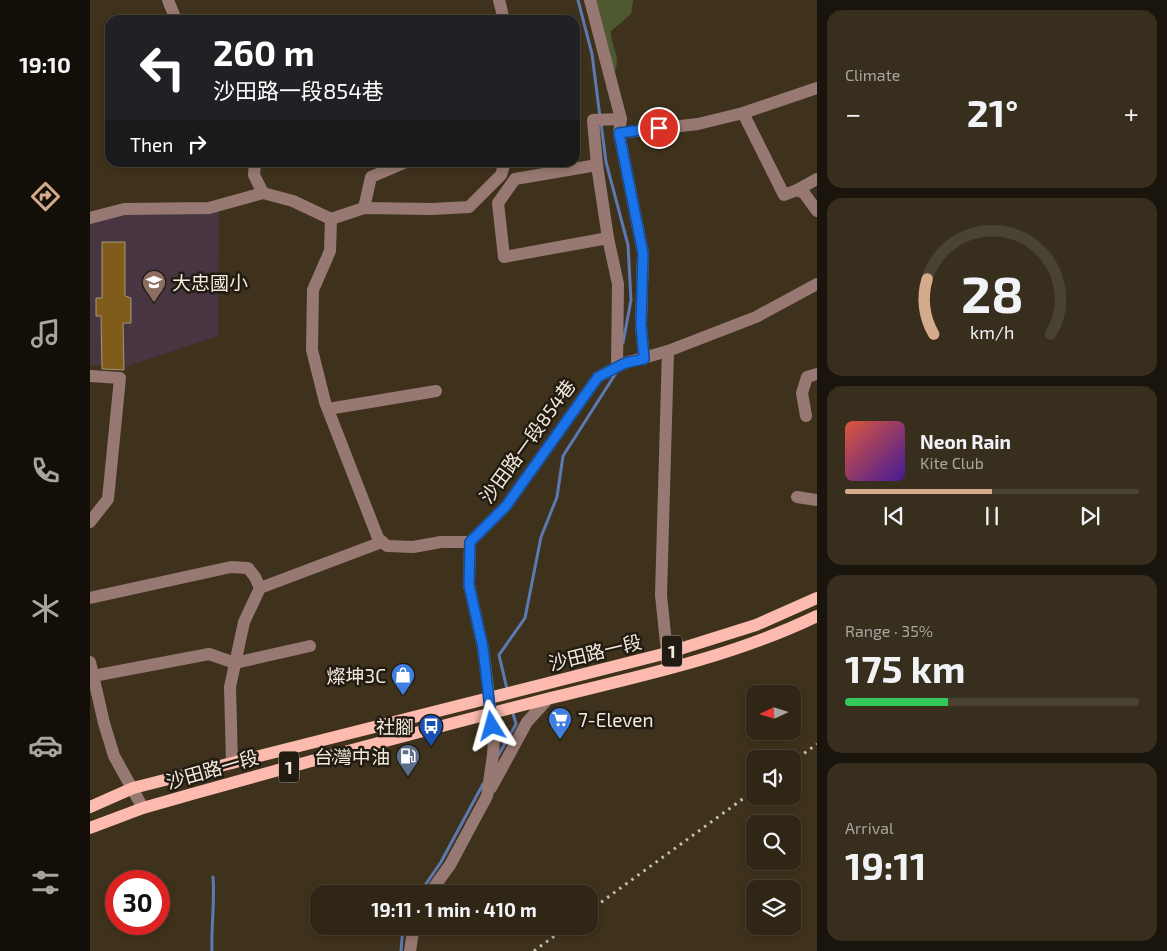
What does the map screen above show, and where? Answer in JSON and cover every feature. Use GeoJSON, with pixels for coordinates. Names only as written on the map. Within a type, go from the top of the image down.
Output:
{"type":"FeatureCollection","features":[{"type":"Feature","properties":{"kind":"main road","name":"沙田路一段"},"geometry":{"type":"LineString","coordinates":[[90,807],[133,788],[667,653],[756,625],[817,598]]}},
{"type":"Feature","properties":{"kind":"main road","name":"沙田路一段"},"geometry":{"type":"LineString","coordinates":[[90,828],[143,808],[490,714],[676,667],[779,634],[817,616]]}},
{"type":"Feature","properties":{"kind":"street"},"geometry":{"type":"LineString","coordinates":[[168,0],[174,15]]}},
{"type":"Feature","properties":{"kind":"street"},"geometry":{"type":"LineString","coordinates":[[499,0],[503,15]]}},
{"type":"Feature","properties":{"kind":"street"},"geometry":{"type":"LineString","coordinates":[[590,0],[621,119],[619,133],[643,253],[641,325],[644,359]]}},
{"type":"Feature","properties":{"kind":"street"},"geometry":{"type":"LineString","coordinates":[[619,133],[698,124],[743,113],[817,88]]}},
{"type":"Feature","properties":{"kind":"street"},"geometry":{"type":"LineString","coordinates":[[743,113],[784,195],[817,179]]}},
{"type":"Feature","properties":{"kind":"street"},"geometry":{"type":"LineString","coordinates":[[617,367],[618,284],[608,238],[597,165],[593,120],[621,119]]}},
{"type":"Feature","properties":{"kind":"street"},"geometry":{"type":"LineString","coordinates":[[597,165],[515,179],[498,203],[504,257],[608,238]]}},
{"type":"Feature","properties":{"kind":"street"},"geometry":{"type":"LineString","coordinates":[[255,167],[254,175],[263,193]]}},
{"type":"Feature","properties":{"kind":"street"},"geometry":{"type":"LineString","coordinates":[[364,208],[371,177],[394,167]]}},
{"type":"Feature","properties":{"kind":"street"},"geometry":{"type":"LineString","coordinates":[[90,218],[104,212],[124,209],[209,208],[263,193],[293,201],[331,219],[364,208],[432,209],[470,207],[501,175],[503,167]]}},
{"type":"Feature","properties":{"kind":"street"},"geometry":{"type":"LineString","coordinates":[[797,190],[804,193],[817,211]]}},
{"type":"Feature","properties":{"kind":"street"},"geometry":{"type":"LineString","coordinates":[[331,219],[330,251],[313,290],[312,350],[328,410],[374,530],[382,542],[387,546],[413,547],[441,542],[470,542],[469,585],[483,648],[494,738],[487,796]]}},
{"type":"Feature","properties":{"kind":"street","name":"沙田路一段854巷"},"geometry":{"type":"LineString","coordinates":[[470,542],[506,506],[598,377],[625,363],[668,351],[756,318],[817,284]]}},
{"type":"Feature","properties":{"kind":"street"},"geometry":{"type":"LineString","coordinates":[[667,653],[661,595],[668,351]]}},
{"type":"Feature","properties":{"kind":"street"},"geometry":{"type":"LineString","coordinates":[[806,416],[802,393],[806,377],[817,374]]}},
{"type":"Feature","properties":{"kind":"street"},"geometry":{"type":"LineString","coordinates":[[90,376],[120,378],[108,499],[90,522]]}},
{"type":"Feature","properties":{"kind":"street"},"geometry":{"type":"LineString","coordinates":[[328,410],[436,390]]}},
{"type":"Feature","properties":{"kind":"street"},"geometry":{"type":"LineString","coordinates":[[797,497],[817,500]]}},
{"type":"Feature","properties":{"kind":"street"},"geometry":{"type":"LineString","coordinates":[[232,763],[230,686],[244,622],[260,588],[382,542]]}},
{"type":"Feature","properties":{"kind":"street"},"geometry":{"type":"LineString","coordinates":[[90,598],[231,567],[248,568],[260,588]]}},
{"type":"Feature","properties":{"kind":"street"},"geometry":{"type":"LineString","coordinates":[[93,676],[210,654],[235,664],[310,646]]}},
{"type":"Feature","properties":{"kind":"street"},"geometry":{"type":"LineString","coordinates":[[90,662],[114,756],[143,808]]}},
{"type":"Feature","properties":{"kind":"street"},"geometry":{"type":"LineString","coordinates":[[436,885],[450,865],[527,722],[547,700]]}},
{"type":"Feature","properties":{"kind":"street"},"geometry":{"type":"LineString","coordinates":[[410,951],[413,935]]}},
{"type":"Feature","properties":{"kind":"shaded area","name":"大忠國小"},"geometry":{"type":"Polygon","coordinates":[[[129,212],[219,212],[218,336],[125,367],[90,365],[90,222],[129,212]]]}},
{"type":"Feature","properties":{"kind":"green space"},"geometry":{"type":"Polygon","coordinates":[[[586,0],[633,0],[631,14],[611,31],[611,38],[617,58],[616,69],[613,75],[586,0]]]}},
{"type":"Feature","properties":{"kind":"building"},"geometry":{"type":"Polygon","coordinates":[[[102,242],[125,242],[125,296],[131,298],[131,323],[123,323],[124,370],[102,369],[101,316],[96,316],[96,298],[102,298],[102,242]]]}},
{"type":"Feature","properties":{"kind":"waterway"},"geometry":{"type":"LineString","coordinates":[[578,0],[592,54],[600,117]]}},
{"type":"Feature","properties":{"kind":"waterway"},"geometry":{"type":"LineString","coordinates":[[601,123],[606,162],[628,245],[631,300],[623,343]]}},
{"type":"Feature","properties":{"kind":"waterway"},"geometry":{"type":"LineString","coordinates":[[507,689],[499,655],[525,618],[541,537],[557,497],[563,456],[616,373]]}},
{"type":"Feature","properties":{"kind":"waterway"},"geometry":{"type":"LineString","coordinates":[[498,756],[516,724],[512,710]]}},
{"type":"Feature","properties":{"kind":"waterway"},"geometry":{"type":"LineString","coordinates":[[425,885],[441,862],[483,784]]}},
{"type":"Feature","properties":{"kind":"waterway"},"geometry":{"type":"LineString","coordinates":[[212,951],[213,877]]}},
{"type":"Feature","properties":{"kind":"waterway"},"geometry":{"type":"LineString","coordinates":[[401,951],[402,935]]}},
{"type":"Feature","properties":{"kind":"railway"},"geometry":{"type":"LineString","coordinates":[[801,756],[817,744]]}},
{"type":"Feature","properties":{"kind":"railway"},"geometry":{"type":"LineString","coordinates":[[598,904],[746,797]]}},
{"type":"Feature","properties":{"kind":"railway"},"geometry":{"type":"LineString","coordinates":[[534,951],[556,935]]}},
{"type":"Feature","properties":{"kind":"place","name":"大忠國小"},"geometry":{"type":"Point","coordinates":[154,303]}},
{"type":"Feature","properties":{"kind":"place","name":"燦坤3C"},"geometry":{"type":"Point","coordinates":[403,696]}},
{"type":"Feature","properties":{"kind":"place","name":"7-Eleven"},"geometry":{"type":"Point","coordinates":[560,740]}},
{"type":"Feature","properties":{"kind":"place","name":"社腳"},"geometry":{"type":"Point","coordinates":[431,747]}},
{"type":"Feature","properties":{"kind":"place","name":"台灣中油"},"geometry":{"type":"Point","coordinates":[408,777]}},
{"type":"Feature","properties":{"kind":"route"},"geometry":{"type":"LineString","coordinates":[[492,726],[484,674],[483,648],[469,585],[470,542],[506,506],[598,377],[625,363],[644,359],[641,325],[643,253],[619,133],[659,128]]}}]}
